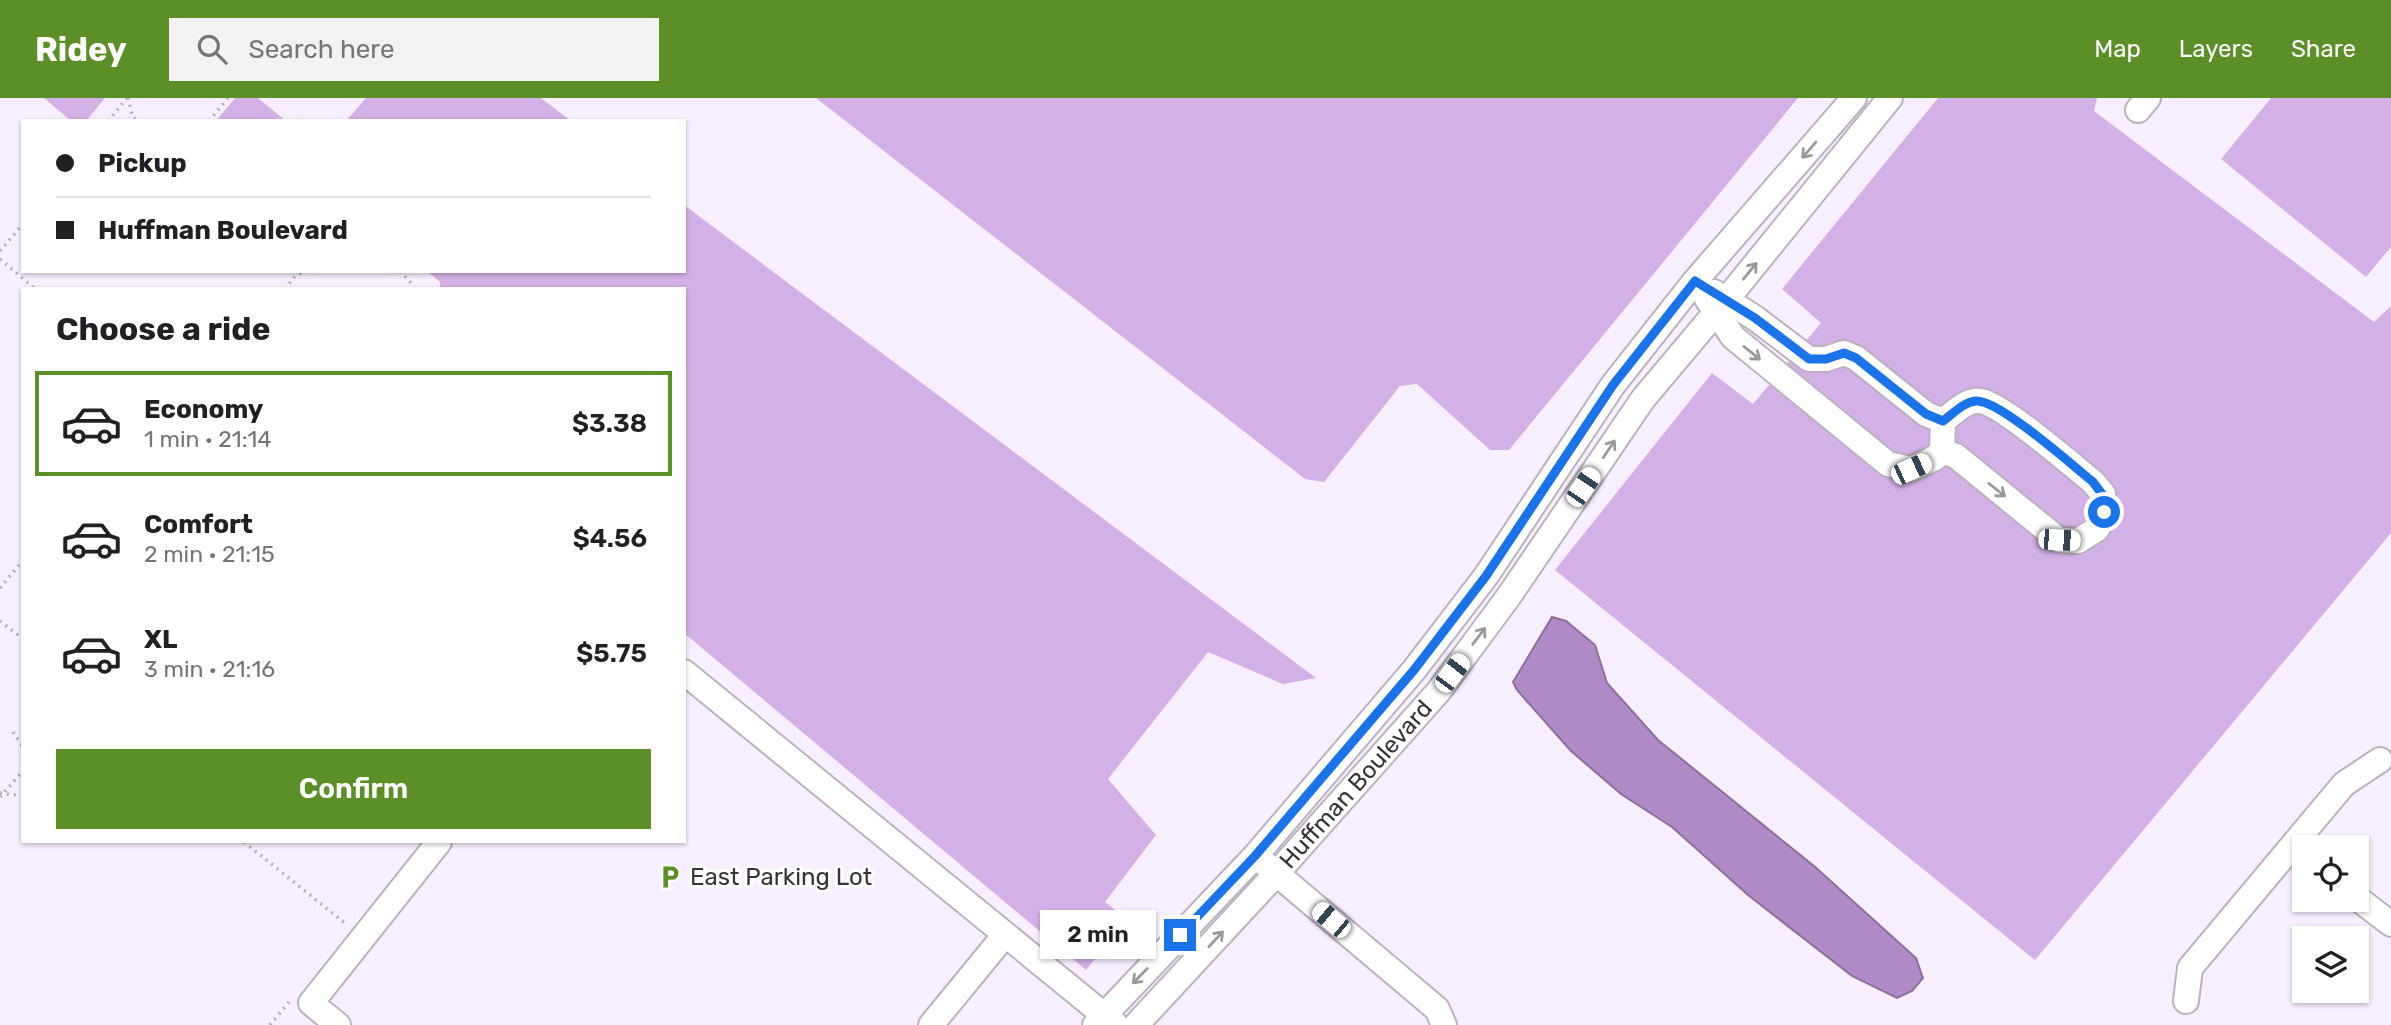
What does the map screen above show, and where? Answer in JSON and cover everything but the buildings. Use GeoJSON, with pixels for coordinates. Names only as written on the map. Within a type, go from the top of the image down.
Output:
{"type":"FeatureCollection","features":[{"type":"Feature","properties":{"kind":"street","name":"Huffman Boulevard"},"geometry":{"type":"LineString","coordinates":[[1105,1021],[1255,856],[1422,659],[1486,576],[1613,385],[1695,281],[1854,98]]}},
{"type":"Feature","properties":{"kind":"street","name":"Huffman Boulevard"},"geometry":{"type":"LineString","coordinates":[[1136,1025],[1276,874],[1437,692],[1509,596],[1643,399],[1890,98]]}},
{"type":"Feature","properties":{"kind":"street"},"geometry":{"type":"LineString","coordinates":[[1695,281],[1721,305],[1805,357],[1826,359],[1844,353],[1856,358],[1926,414],[1943,421]]}},
{"type":"Feature","properties":{"kind":"street"},"geometry":{"type":"LineString","coordinates":[[1721,305],[1732,337],[1888,464],[1911,469],[1935,458],[1942,451],[1943,421]]}},
{"type":"Feature","properties":{"kind":"street"},"geometry":{"type":"LineString","coordinates":[[1814,404],[1812,373],[1826,359]]}},
{"type":"Feature","properties":{"kind":"street"},"geometry":{"type":"LineString","coordinates":[[1942,451],[1956,457],[2059,540],[2078,541],[2097,529],[2104,512],[2102,494],[2093,482],[1998,407],[1979,400],[1966,403],[1943,421]]}},
{"type":"Feature","properties":{"kind":"street"},"geometry":{"type":"LineString","coordinates":[[686,674],[1105,1021]]}},
{"type":"Feature","properties":{"kind":"street"},"geometry":{"type":"LineString","coordinates":[[2309,835],[2344,784],[2380,760]]}},
{"type":"Feature","properties":{"kind":"street"},"geometry":{"type":"LineString","coordinates":[[338,1025],[310,1003],[438,843]]}},
{"type":"Feature","properties":{"kind":"street"},"geometry":{"type":"LineString","coordinates":[[1255,856],[1437,1009],[1444,1025]]}},
{"type":"Feature","properties":{"kind":"street"},"geometry":{"type":"LineString","coordinates":[[2186,1001],[2190,968],[2292,858]]}},
{"type":"Feature","properties":{"kind":"street"},"geometry":{"type":"LineString","coordinates":[[2369,907],[2391,924]]}},
{"type":"Feature","properties":{"kind":"street"},"geometry":{"type":"LineString","coordinates":[[931,1025],[1004,936]]}},
{"type":"Feature","properties":{"kind":"path"},"geometry":{"type":"LineString","coordinates":[[110,119],[128,98]]}},
{"type":"Feature","properties":{"kind":"path"},"geometry":{"type":"LineString","coordinates":[[128,98],[135,119]]}},
{"type":"Feature","properties":{"kind":"path"},"geometry":{"type":"LineString","coordinates":[[211,119],[228,98]]}},
{"type":"Feature","properties":{"kind":"path"},"geometry":{"type":"LineString","coordinates":[[0,251],[21,226]]}},
{"type":"Feature","properties":{"kind":"path"},"geometry":{"type":"LineString","coordinates":[[0,259],[33,287]]}},
{"type":"Feature","properties":{"kind":"path"},"geometry":{"type":"LineString","coordinates":[[292,273],[295,276]]}},
{"type":"Feature","properties":{"kind":"path"},"geometry":{"type":"LineString","coordinates":[[287,287],[295,276],[302,273]]}},
{"type":"Feature","properties":{"kind":"path"},"geometry":{"type":"LineString","coordinates":[[402,273],[413,287]]}},
{"type":"Feature","properties":{"kind":"path"},"geometry":{"type":"LineString","coordinates":[[0,588],[21,563]]}},
{"type":"Feature","properties":{"kind":"path"},"geometry":{"type":"LineString","coordinates":[[0,621],[21,637]]}},
{"type":"Feature","properties":{"kind":"path"},"geometry":{"type":"LineString","coordinates":[[13,732],[21,744]]}},
{"type":"Feature","properties":{"kind":"path"},"geometry":{"type":"LineString","coordinates":[[1,794],[21,775]]}},
{"type":"Feature","properties":{"kind":"path"},"geometry":{"type":"LineString","coordinates":[[1,794],[21,794]]}},
{"type":"Feature","properties":{"kind":"path"},"geometry":{"type":"LineString","coordinates":[[245,843],[350,928]]}},
{"type":"Feature","properties":{"kind":"shaded area"},"geometry":{"type":"Polygon","coordinates":[[[44,98],[105,98],[88,119],[69,119],[44,98]]]}},
{"type":"Feature","properties":{"kind":"shaded area"},"geometry":{"type":"Polygon","coordinates":[[[235,98],[258,98],[284,119],[218,119],[235,98]]]}},
{"type":"Feature","properties":{"kind":"shaded area"},"geometry":{"type":"Polygon","coordinates":[[[366,98],[541,98],[568,119],[348,119],[366,98]]]}},
{"type":"Feature","properties":{"kind":"shaded area"},"geometry":{"type":"Polygon","coordinates":[[[816,98],[1798,98],[1509,450],[1490,450],[1417,384],[1400,386],[1324,482],[1305,479],[816,98]]]}},
{"type":"Feature","properties":{"kind":"shaded area"},"geometry":{"type":"Polygon","coordinates":[[[1938,98],[2097,98],[2094,111],[2374,322],[2391,306],[2391,533],[2035,960],[1555,570],[1712,373],[1753,404],[1821,323],[1782,289],[1938,98]]]}},
{"type":"Feature","properties":{"kind":"shaded area"},"geometry":{"type":"Polygon","coordinates":[[[2271,98],[2391,98],[2391,247],[2366,277],[2221,159],[2271,98]]]}},
{"type":"Feature","properties":{"kind":"shaded area"},"geometry":{"type":"Polygon","coordinates":[[[686,206],[1316,678],[1283,684],[1208,652],[1108,779],[1156,835],[1105,902],[1128,920],[1086,970],[686,635],[686,287],[440,287],[440,282],[429,273],[686,273],[686,206]]]}},
{"type":"Feature","properties":{"kind":"shaded area"},"geometry":{"type":"Polygon","coordinates":[[[1552,617],[1566,621],[1595,645],[1607,683],[1658,740],[1814,866],[1916,958],[1923,978],[1912,991],[1897,998],[1852,976],[1748,895],[1672,827],[1621,794],[1571,751],[1513,682],[1552,617]]]}},
{"type":"Feature","properties":{"kind":"place","name":"East Parking Lot"},"geometry":{"type":"Point","coordinates":[670,877]}},
{"type":"Feature","properties":{"kind":"route"},"geometry":{"type":"LineString","coordinates":[[1180,935],[1255,856],[1414,670],[1486,576],[1613,385],[1695,281],[1755,318],[1809,359],[1826,359],[1844,353],[1856,358],[1926,414],[1943,421],[1966,403],[1979,400],[1998,407],[2093,482],[2102,494],[2104,512]]}}]}
